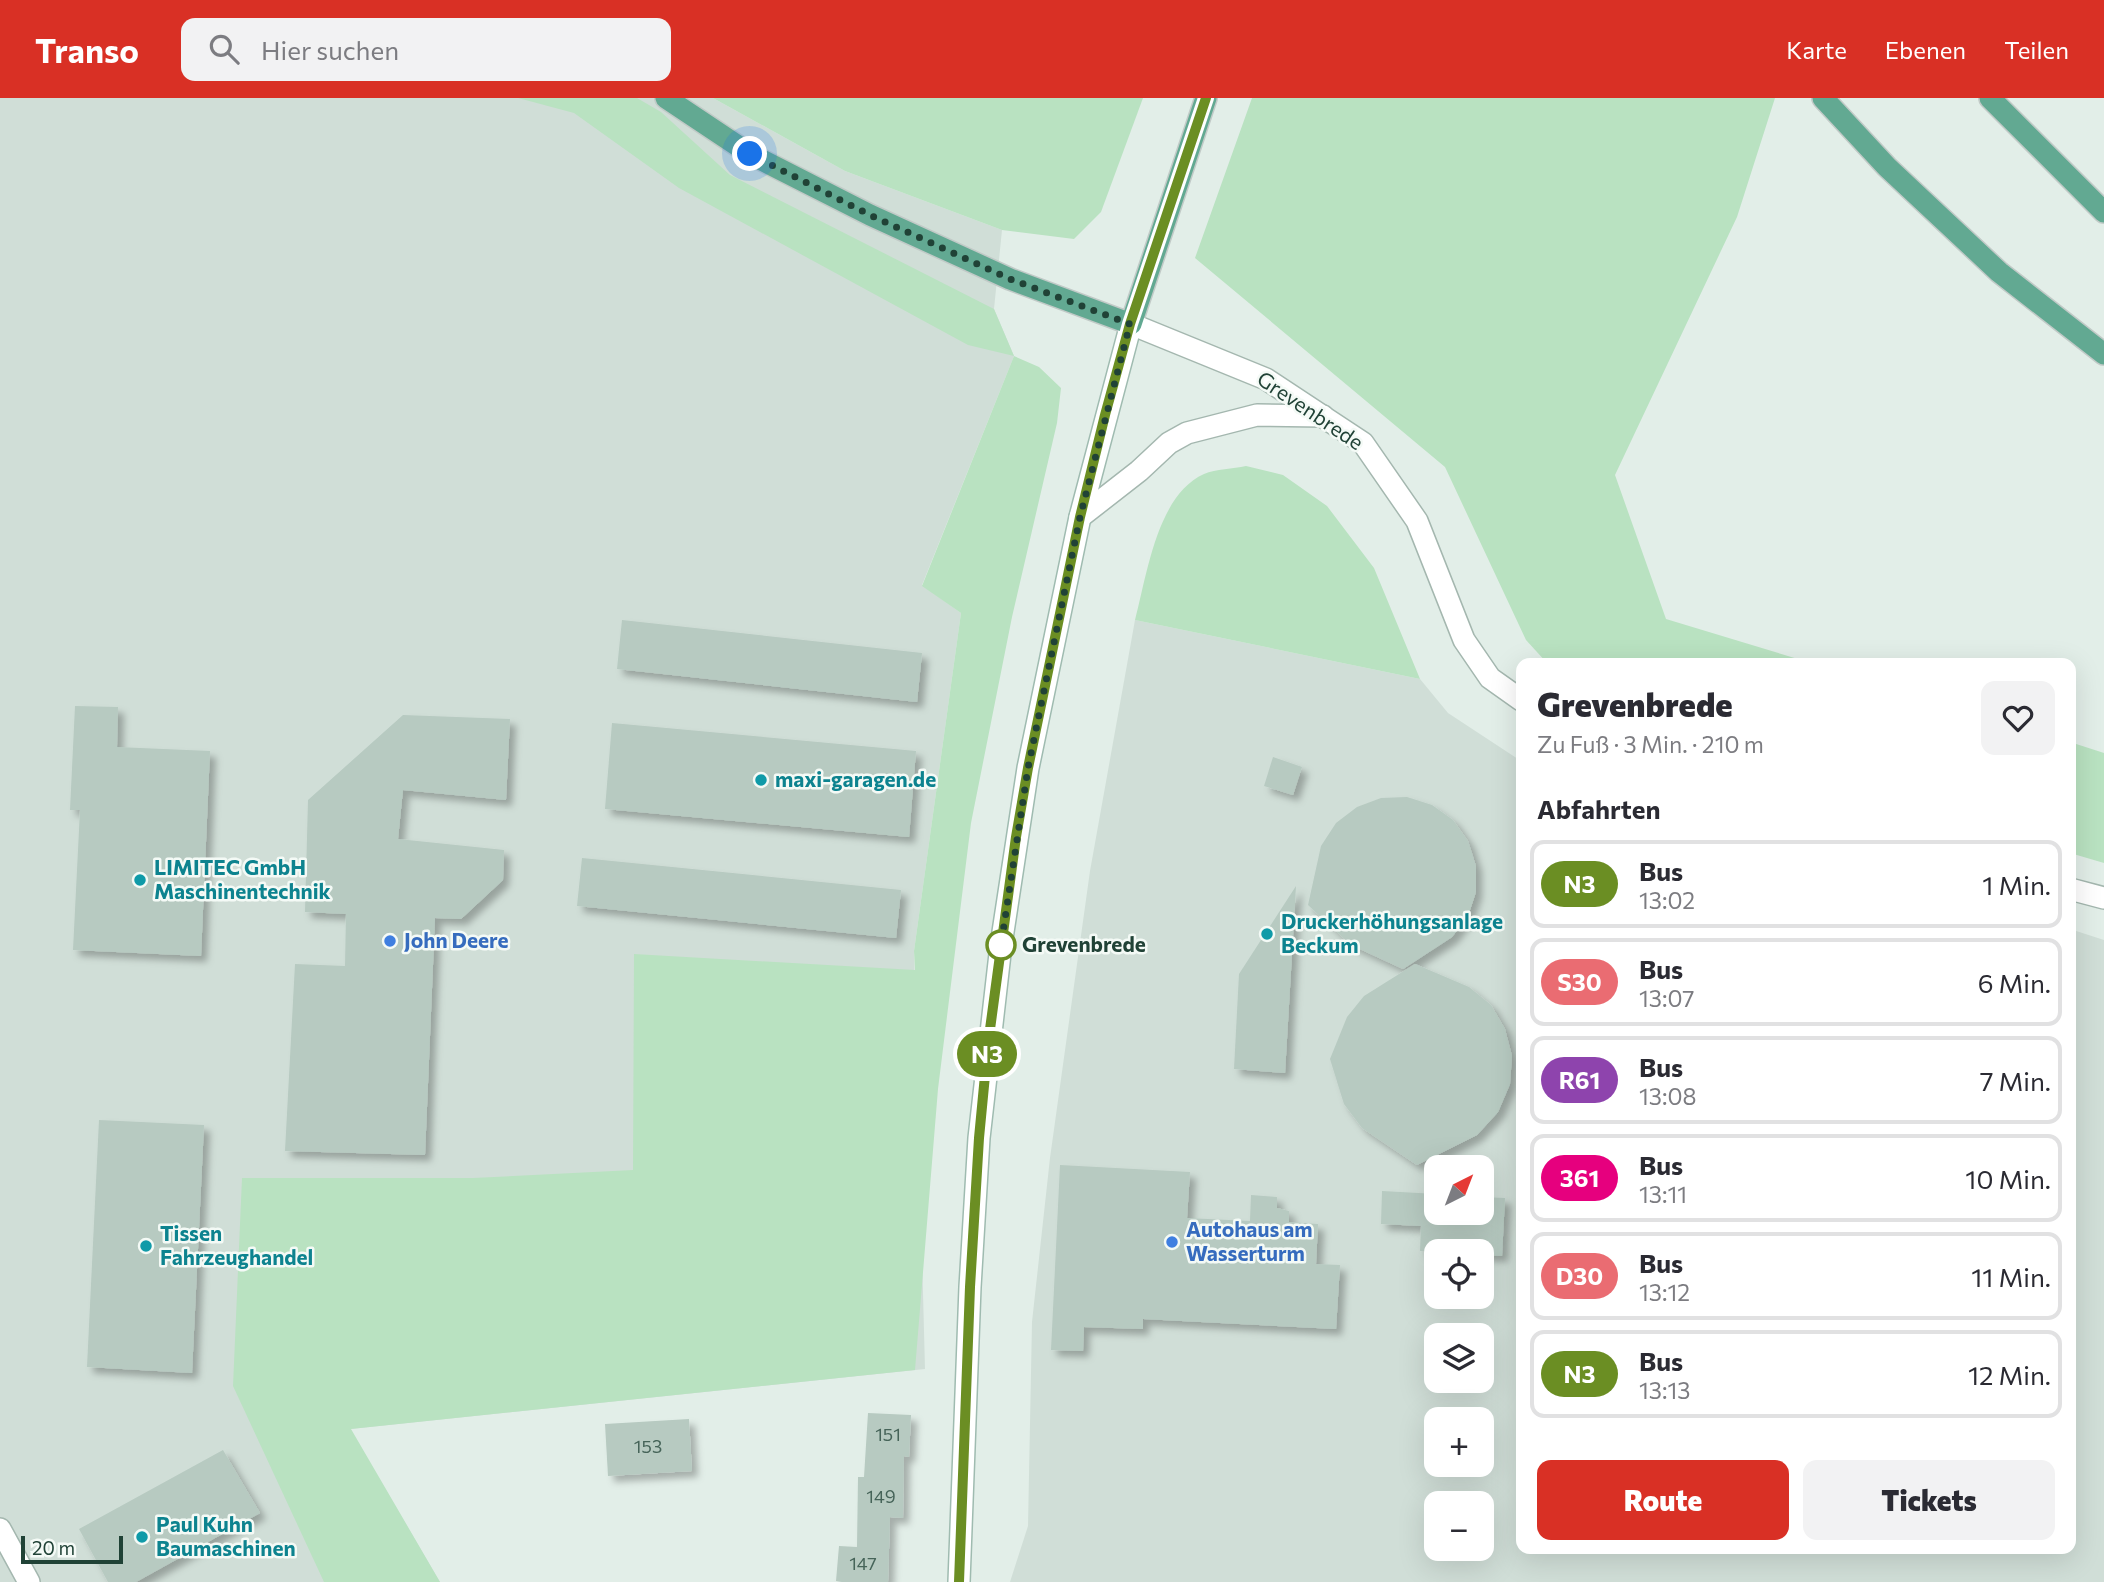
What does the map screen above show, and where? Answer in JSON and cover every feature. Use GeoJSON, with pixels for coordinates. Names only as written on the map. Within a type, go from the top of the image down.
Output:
{"type":"FeatureCollection","features":[{"type":"Feature","properties":{"kind":"main road"},"geometry":{"type":"LineString","coordinates":[[666,98],[750,154],[870,215],[1010,279],[1130,324]]}},
{"type":"Feature","properties":{"kind":"main road"},"geometry":{"type":"LineString","coordinates":[[959,1582],[970,1287],[988,1044],[1026,779],[1080,517],[1130,324],[1206,98]]}},
{"type":"Feature","properties":{"kind":"main road"},"geometry":{"type":"LineString","coordinates":[[1823,98],[1887,167],[1999,272],[2104,354]]}},
{"type":"Feature","properties":{"kind":"main road"},"geometry":{"type":"LineString","coordinates":[[1990,98],[2104,212]]}},
{"type":"Feature","properties":{"kind":"main road","name":"Grevenbrede"},"geometry":{"type":"LineString","coordinates":[[1130,324],[1266,379],[1363,443],[1417,521],[1464,640],[1490,678],[1516,697]]}},
{"type":"Feature","properties":{"kind":"main road"},"geometry":{"type":"LineString","coordinates":[[1080,517],[1139,471],[1169,443],[1187,433],[1257,415],[1323,416]]}},
{"type":"Feature","properties":{"kind":"main road"},"geometry":{"type":"LineString","coordinates":[[2076,891],[2104,898]]}},
{"type":"Feature","properties":{"kind":"main road"},"geometry":{"type":"LineString","coordinates":[[0,1529],[29,1582]]}},
{"type":"Feature","properties":{"kind":"shaded area"},"geometry":{"type":"Polygon","coordinates":[[[0,98],[713,98],[845,171],[1002,230],[994,309],[1014,356],[922,585],[961,613],[914,951],[925,1369],[350,1429],[440,1582],[0,1582],[0,98]]]}},
{"type":"Feature","properties":{"kind":"shaded area"},"geometry":{"type":"Polygon","coordinates":[[[1135,620],[1420,679],[1448,713],[1516,758],[1516,1554],[2076,1554],[2076,931],[2104,940],[2104,1582],[1010,1582],[1028,1526],[1032,1322],[1050,1158],[1090,871],[1135,620]]]}},
{"type":"Feature","properties":{"kind":"green space"},"geometry":{"type":"Polygon","coordinates":[[[518,98],[637,98],[661,112],[730,175],[994,309],[1014,356],[968,345],[679,188],[574,113],[518,98]]]}},
{"type":"Feature","properties":{"kind":"green space"},"geometry":{"type":"Polygon","coordinates":[[[713,98],[1143,98],[1101,212],[1074,239],[1002,230],[845,171],[713,98]]]}},
{"type":"Feature","properties":{"kind":"green space"},"geometry":{"type":"Polygon","coordinates":[[[1252,98],[1775,98],[1737,217],[1615,475],[1666,619],[1795,658],[1542,658],[1526,640],[1445,467],[1195,258],[1252,98]]]}},
{"type":"Feature","properties":{"kind":"green space"},"geometry":{"type":"Polygon","coordinates":[[[1014,356],[1039,367],[1061,388],[1057,423],[1012,617],[971,823],[938,1089],[915,1370],[351,1429],[440,1582],[324,1582],[233,1386],[242,1178],[473,1178],[633,1170],[634,954],[915,970],[914,951],[961,613],[922,586],[1014,356]]]}},
{"type":"Feature","properties":{"kind":"green space"},"geometry":{"type":"Polygon","coordinates":[[[1246,466],[1283,475],[1327,506],[1374,568],[1420,679],[1135,620],[1156,538],[1175,499],[1188,484],[1204,474],[1246,466]]]}},
{"type":"Feature","properties":{"kind":"green space"},"geometry":{"type":"Polygon","coordinates":[[[2076,744],[2104,753],[2104,863],[2076,855],[2076,744]]]}},
{"type":"Feature","properties":{"kind":"building"},"geometry":{"type":"Polygon","coordinates":[[[622,620],[922,653],[917,702],[617,669],[622,620]]]}},
{"type":"Feature","properties":{"kind":"building","name":"LIMITEC GmbH Maschinentechnik"},"geometry":{"type":"Polygon","coordinates":[[[75,706],[118,707],[117,747],[210,751],[201,956],[73,950],[80,810],[70,810],[75,706]]]}},
{"type":"Feature","properties":{"kind":"building","name":"John Deere"},"geometry":{"type":"Polygon","coordinates":[[[403,715],[510,719],[506,800],[403,790],[398,839],[504,850],[503,880],[461,919],[435,918],[425,1155],[285,1151],[295,964],[345,966],[346,914],[305,912],[308,800],[403,715]]]}},
{"type":"Feature","properties":{"kind":"building","name":"maxi-garagen.de"},"geometry":{"type":"Polygon","coordinates":[[[612,723],[916,751],[909,837],[605,809],[612,723]]]}},
{"type":"Feature","properties":{"kind":"building"},"geometry":{"type":"Polygon","coordinates":[[[1273,757],[1302,767],[1293,795],[1264,786],[1273,757]]]}},
{"type":"Feature","properties":{"kind":"building"},"geometry":{"type":"Polygon","coordinates":[[[1407,797],[1432,805],[1453,820],[1468,841],[1476,866],[1476,892],[1468,916],[1452,937],[1403,969],[1351,945],[1308,905],[1321,846],[1336,823],[1357,807],[1381,798],[1407,797]]]}},
{"type":"Feature","properties":{"kind":"building"},"geometry":{"type":"Polygon","coordinates":[[[582,858],[901,890],[896,938],[577,906],[582,858]]]}},
{"type":"Feature","properties":{"kind":"building","name":"Druckerhöhungsanlage Beckum"},"geometry":{"type":"Polygon","coordinates":[[[1296,886],[1285,1073],[1234,1069],[1239,974],[1296,886]]]}},
{"type":"Feature","properties":{"kind":"building"},"geometry":{"type":"Polygon","coordinates":[[[1415,964],[1469,987],[1491,1005],[1505,1029],[1512,1056],[1510,1084],[1498,1112],[1477,1135],[1437,1155],[1424,1155],[1424,1162],[1417,1165],[1362,1128],[1344,1104],[1330,1059],[1347,1017],[1364,996],[1415,964]]]}},
{"type":"Feature","properties":{"kind":"building","name":"Tissen Fahrzeughandel"},"geometry":{"type":"Polygon","coordinates":[[[99,1120],[204,1125],[192,1373],[87,1367],[99,1120]]]}},
{"type":"Feature","properties":{"kind":"building","name":"Autohaus am Wasserturm"},"geometry":{"type":"Polygon","coordinates":[[[1060,1165],[1190,1172],[1187,1218],[1250,1221],[1251,1195],[1277,1197],[1277,1208],[1289,1211],[1289,1222],[1318,1224],[1316,1264],[1340,1265],[1336,1329],[1143,1319],[1143,1329],[1084,1327],[1083,1351],[1051,1350],[1060,1165]]]}},
{"type":"Feature","properties":{"kind":"building"},"geometry":{"type":"Polygon","coordinates":[[[1382,1191],[1424,1193],[1424,1225],[1494,1225],[1494,1198],[1505,1198],[1502,1256],[1494,1256],[1494,1239],[1424,1239],[1424,1251],[1420,1251],[1421,1226],[1381,1224],[1382,1191]]]}},
{"type":"Feature","properties":{"kind":"building"},"geometry":{"type":"Polygon","coordinates":[[[868,1413],[911,1415],[909,1457],[904,1456],[903,1518],[890,1517],[888,1582],[836,1581],[839,1546],[857,1547],[858,1477],[864,1477],[868,1413]]]}},
{"type":"Feature","properties":{"kind":"building"},"geometry":{"type":"Polygon","coordinates":[[[689,1419],[692,1471],[608,1476],[605,1424],[689,1419]]]}},
{"type":"Feature","properties":{"kind":"building","name":"Paul Kuhn Baumaschinen"},"geometry":{"type":"Polygon","coordinates":[[[223,1450],[260,1513],[136,1582],[108,1582],[79,1529],[223,1450]]]}},
{"type":"Feature","properties":{"kind":"bus line","name":"N3"},"geometry":{"type":"LineString","coordinates":[[959,1582],[970,1287],[979,1138],[988,1044],[1016,837],[1080,517],[1105,415],[1130,324],[1206,98]]}},
{"type":"Feature","properties":{"kind":"place","name":"maxi-garagen.de"},"geometry":{"type":"Point","coordinates":[761,780]}},
{"type":"Feature","properties":{"kind":"place","name":"LIMITEC GmbH Maschinentechnik"},"geometry":{"type":"Point","coordinates":[140,880]}},
{"type":"Feature","properties":{"kind":"place","name":"Druckerhöhungsanlage Beckum"},"geometry":{"type":"Point","coordinates":[1267,934]}},
{"type":"Feature","properties":{"kind":"place","name":"John Deere"},"geometry":{"type":"Point","coordinates":[390,941]}},
{"type":"Feature","properties":{"kind":"place","name":"Grevenbrede"},"geometry":{"type":"Point","coordinates":[1001,945]}},
{"type":"Feature","properties":{"kind":"place","name":"Autohaus am Wasserturm"},"geometry":{"type":"Point","coordinates":[1172,1242]}},
{"type":"Feature","properties":{"kind":"place","name":"Tissen Fahrzeughandel"},"geometry":{"type":"Point","coordinates":[146,1246]}},
{"type":"Feature","properties":{"kind":"place","name":"Paul Kuhn Baumaschinen"},"geometry":{"type":"Point","coordinates":[142,1537]}},
{"type":"Feature","properties":{"kind":"route"},"geometry":{"type":"LineString","coordinates":[[750,154],[870,215],[1010,279],[1130,324],[1080,517],[1028,768],[1001,945]]}}]}
